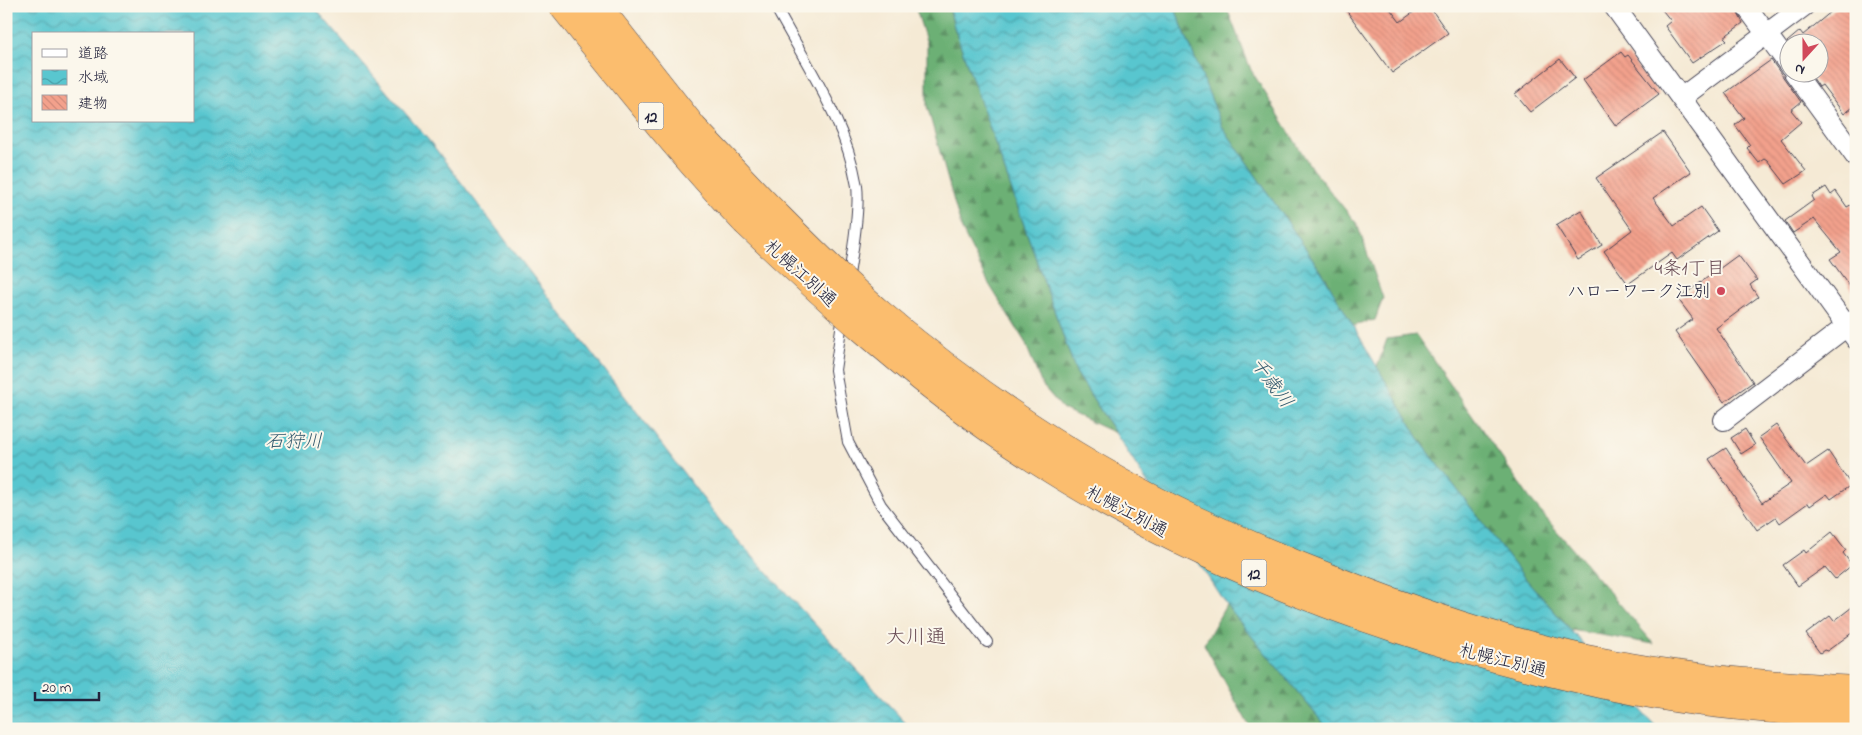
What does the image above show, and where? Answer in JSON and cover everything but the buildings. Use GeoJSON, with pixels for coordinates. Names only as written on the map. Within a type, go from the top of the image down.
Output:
{"type":"FeatureCollection","features":[{"type":"Feature","properties":{"kind":"highway","name":"札幌江別通"},"geometry":{"type":"LineString","coordinates":[[563,6],[650,115],[703,177],[754,212],[937,359],[1008,410],[1116,478],[1191,518],[1268,553],[1381,598],[1448,622],[1578,657],[1704,678],[1772,686],[1856,690]]}},
{"type":"Feature","properties":{"kind":"highway","name":"札幌江別通"},"geometry":{"type":"LineString","coordinates":[[597,6],[693,128],[754,212],[811,283],[928,384],[994,431],[1065,477],[1156,527],[1293,590],[1440,644],[1581,680],[1692,701],[1767,709],[1856,715]]}},
{"type":"Feature","properties":{"kind":"street"},"geometry":{"type":"LineString","coordinates":[[1614,6],[1680,98],[1853,328],[1724,420]]}},
{"type":"Feature","properties":{"kind":"street"},"geometry":{"type":"LineString","coordinates":[[1746,6],[1780,53]]}},
{"type":"Feature","properties":{"kind":"street"},"geometry":{"type":"LineString","coordinates":[[1680,98],[1804,6]]}},
{"type":"Feature","properties":{"kind":"street"},"geometry":{"type":"LineString","coordinates":[[1801,82],[1856,157]]}},
{"type":"Feature","properties":{"kind":"lane"},"geometry":{"type":"LineString","coordinates":[[775,6],[842,130],[857,188],[854,246],[835,370],[848,442],[881,505],[987,642]]}},
{"type":"Feature","properties":{"kind":"green space"},"geometry":{"type":"Polygon","coordinates":[[[915,6],[949,6],[954,27],[1076,372],[1115,433],[1063,409],[1042,385],[1025,342],[989,284],[962,230],[927,106],[927,44],[915,6]]]}},
{"type":"Feature","properties":{"kind":"green space"},"geometry":{"type":"Polygon","coordinates":[[[1174,6],[1226,6],[1251,70],[1312,169],[1357,224],[1383,298],[1375,320],[1353,326],[1323,274],[1222,126],[1174,6]]]}},
{"type":"Feature","properties":{"kind":"green space"},"geometry":{"type":"Polygon","coordinates":[[[1416,335],[1533,503],[1654,644],[1571,630],[1523,576],[1421,442],[1377,367],[1387,339],[1416,335]]]}},
{"type":"Feature","properties":{"kind":"green space"},"geometry":{"type":"Polygon","coordinates":[[[1226,605],[1328,729],[1251,729],[1204,644],[1226,605]]]}},
{"type":"Feature","properties":{"kind":"water","name":"石狩川"},"geometry":{"type":"Polygon","coordinates":[[[6,6],[313,6],[431,143],[721,522],[911,729],[6,729],[6,6]]]}},
{"type":"Feature","properties":{"kind":"water","name":"千歳川"},"geometry":{"type":"Polygon","coordinates":[[[949,6],[1174,6],[1222,126],[1323,274],[1421,442],[1523,576],[1658,729],[1328,729],[1226,605],[1076,372],[954,27],[949,6]]]}},
{"type":"Feature","properties":{"kind":"place","name":"ハローワーク江別"},"geometry":{"type":"Point","coordinates":[1721,291]}},
{"type":"Feature","properties":{"kind":"district","name":"4条1丁目"},"geometry":{"type":"Point","coordinates":[1690,267]}},
{"type":"Feature","properties":{"kind":"district","name":"大川通"},"geometry":{"type":"Point","coordinates":[916,636]}}]}
